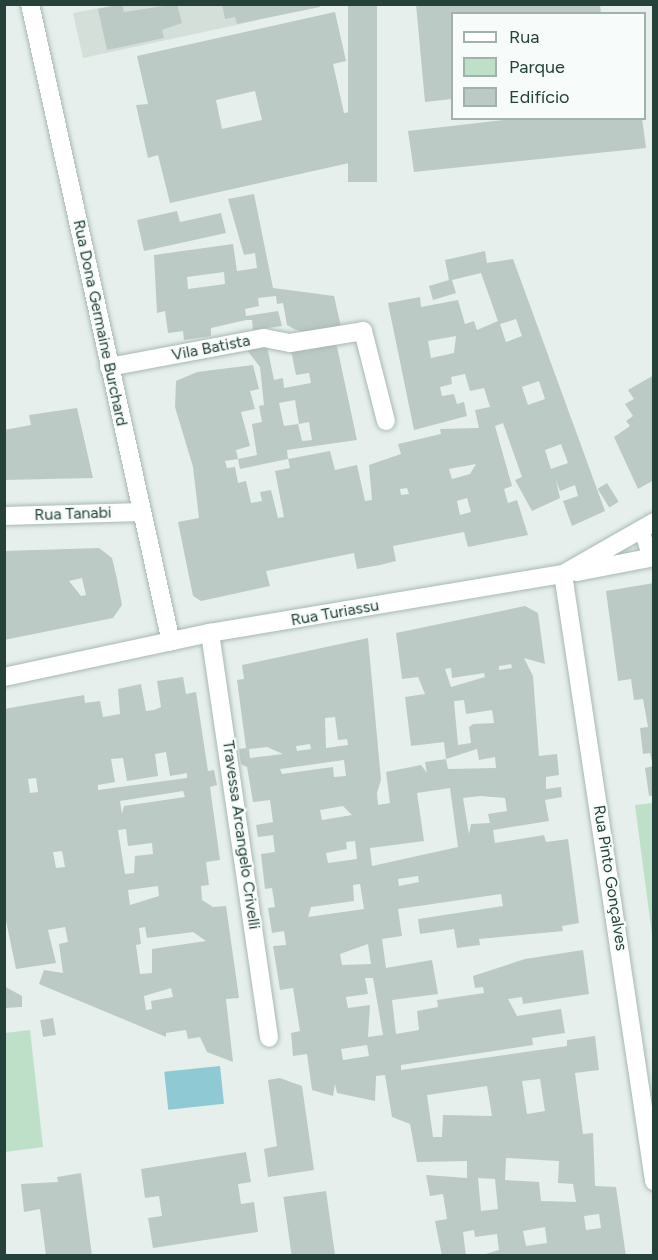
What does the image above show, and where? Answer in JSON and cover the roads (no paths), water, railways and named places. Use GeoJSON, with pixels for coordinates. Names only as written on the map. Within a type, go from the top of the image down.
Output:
{"type":"FeatureCollection","features":[{"type":"Feature","properties":{"kind":"street","name":"Rua Dona Germaine Burchard"},"geometry":{"type":"LineString","coordinates":[[30,4],[171,642]]}},
{"type":"Feature","properties":{"kind":"street","name":"Vila Batista"},"geometry":{"type":"LineString","coordinates":[[109,367],[264,338],[290,343],[363,331],[386,421]]}},
{"type":"Feature","properties":{"kind":"street","name":"Rua Tanabi"},"geometry":{"type":"LineString","coordinates":[[4,516],[141,512]]}},
{"type":"Feature","properties":{"kind":"street","name":"Rua Turiassu"},"geometry":{"type":"LineString","coordinates":[[4,677],[210,633],[564,574],[647,526]]}},
{"type":"Feature","properties":{"kind":"street"},"geometry":{"type":"LineString","coordinates":[[564,574],[652,557]]}},
{"type":"Feature","properties":{"kind":"street","name":"Rua Pinto Gonçalves"},"geometry":{"type":"LineString","coordinates":[[564,574],[654,1181]]}},
{"type":"Feature","properties":{"kind":"street","name":"Travessa Arcangelo Crivelli"},"geometry":{"type":"LineString","coordinates":[[210,633],[269,1038]]}},
{"type":"Feature","properties":{"kind":"lane"},"geometry":{"type":"LineString","coordinates":[[647,526],[652,557]]}},
{"type":"Feature","properties":{"kind":"water"},"geometry":{"type":"Polygon","coordinates":[[[220,1066],[224,1104],[168,1110],[164,1072],[220,1066]]]}}]}
